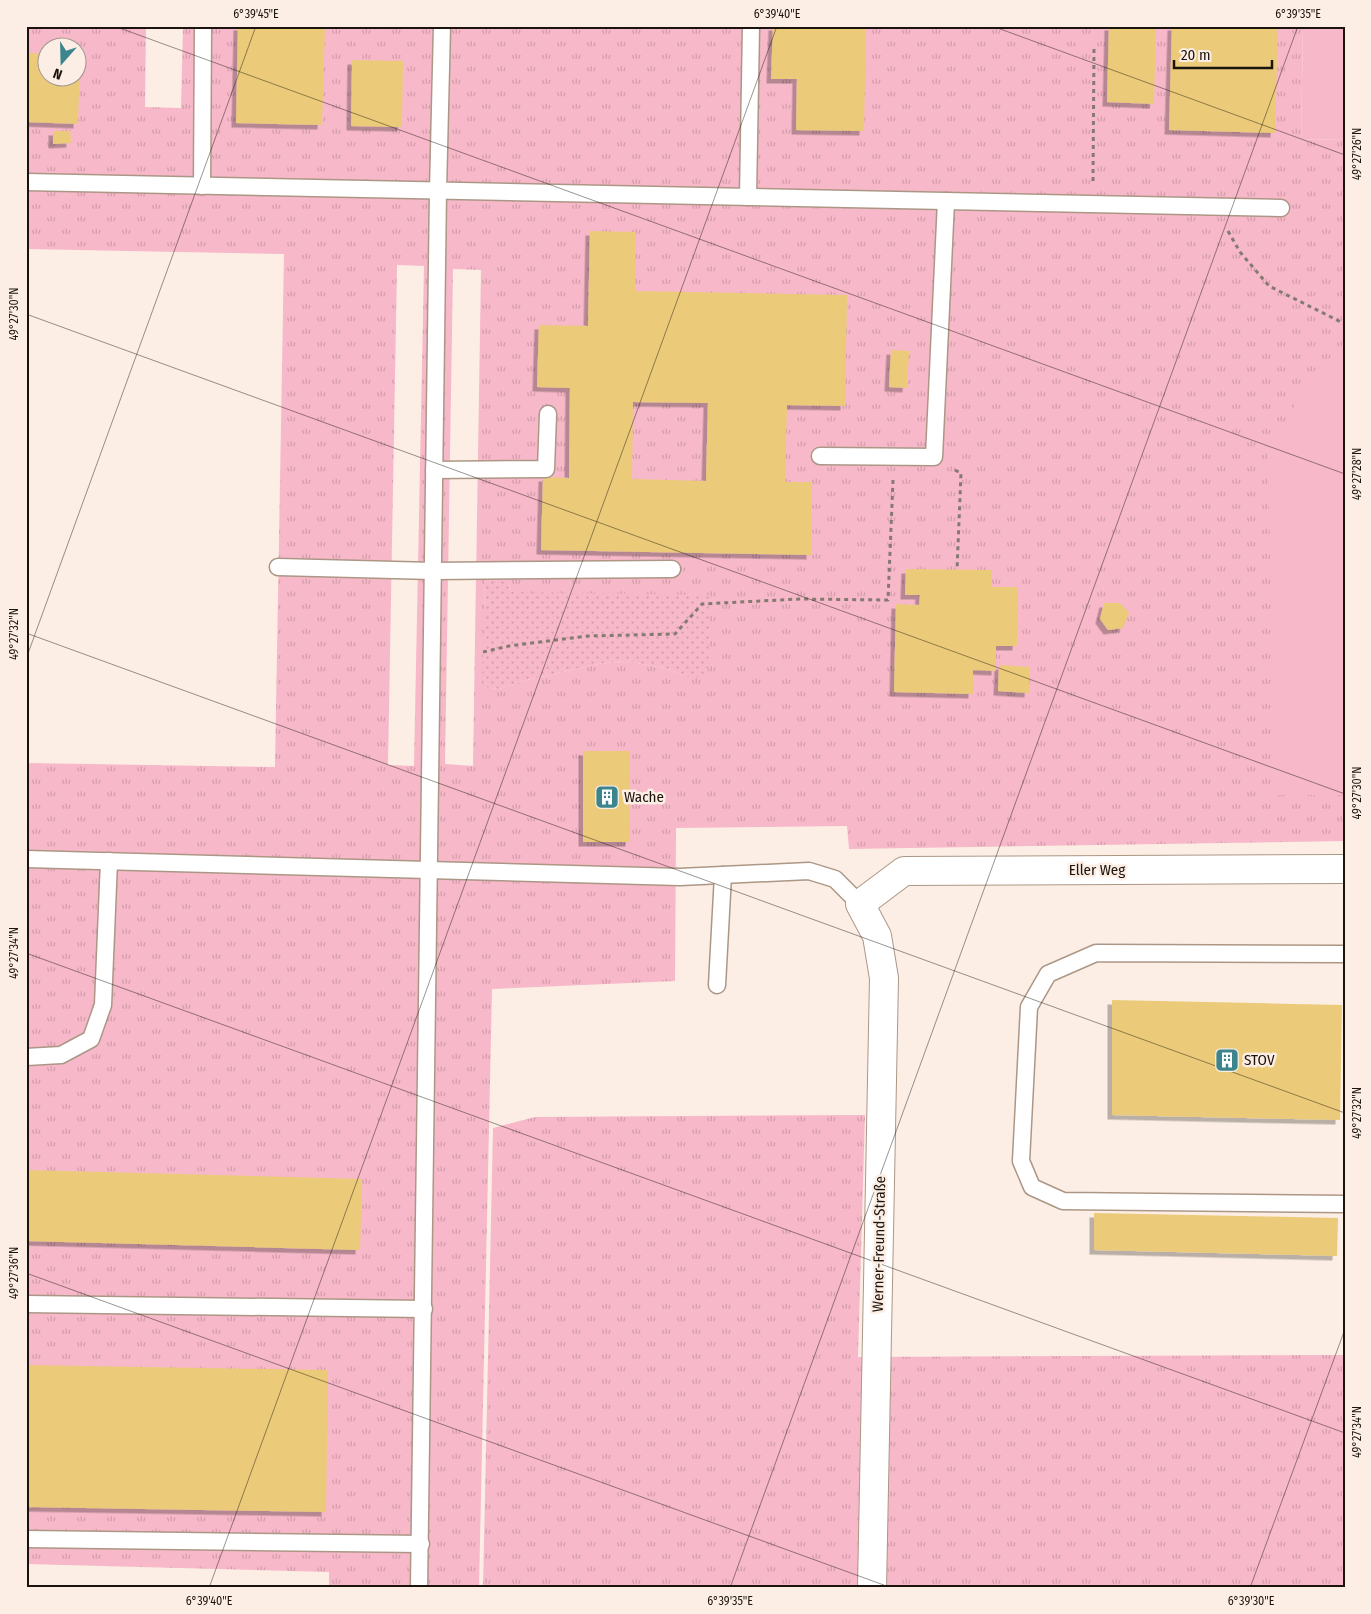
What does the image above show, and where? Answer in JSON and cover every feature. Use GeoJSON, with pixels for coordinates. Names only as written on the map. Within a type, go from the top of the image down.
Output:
{"type":"FeatureCollection","features":[{"type":"Feature","properties":{"kind":"street","name":"Eller Weg"},"geometry":{"type":"LineString","coordinates":[[860,904],[904,871],[1345,870]]}},
{"type":"Feature","properties":{"kind":"street","name":"Werner-Freund-Straße"},"geometry":{"type":"LineString","coordinates":[[860,904],[878,936],[884,978],[872,1588]]}},
{"type":"Feature","properties":{"kind":"lane"},"geometry":{"type":"LineString","coordinates":[[202,186],[203,26]]}},
{"type":"Feature","properties":{"kind":"lane"},"geometry":{"type":"LineString","coordinates":[[419,1588],[438,191],[442,26]]}},
{"type":"Feature","properties":{"kind":"lane"},"geometry":{"type":"LineString","coordinates":[[748,197],[751,26]]}},
{"type":"Feature","properties":{"kind":"lane"},"geometry":{"type":"LineString","coordinates":[[26,182],[1281,208]]}},
{"type":"Feature","properties":{"kind":"lane"},"geometry":{"type":"LineString","coordinates":[[820,456],[934,456],[946,201]]}},
{"type":"Feature","properties":{"kind":"lane"},"geometry":{"type":"LineString","coordinates":[[434,470],[546,469],[548,414]]}},
{"type":"Feature","properties":{"kind":"lane"},"geometry":{"type":"LineString","coordinates":[[278,568],[433,571],[672,569]]}},
{"type":"Feature","properties":{"kind":"lane"},"geometry":{"type":"LineString","coordinates":[[26,859],[680,877],[809,871],[835,879],[860,904]]}},
{"type":"Feature","properties":{"kind":"lane"},"geometry":{"type":"LineString","coordinates":[[26,1057],[61,1055],[91,1039],[103,1006],[109,861]]}},
{"type":"Feature","properties":{"kind":"lane"},"geometry":{"type":"LineString","coordinates":[[717,985],[723,876]]}},
{"type":"Feature","properties":{"kind":"lane"},"geometry":{"type":"LineString","coordinates":[[1345,954],[1096,953],[1048,974],[1029,1007],[1021,1161],[1032,1187],[1063,1201],[1345,1204]]}},
{"type":"Feature","properties":{"kind":"lane"},"geometry":{"type":"LineString","coordinates":[[26,1304],[424,1309]]}},
{"type":"Feature","properties":{"kind":"lane"},"geometry":{"type":"LineString","coordinates":[[26,1539],[421,1544]]}},
{"type":"Feature","properties":{"kind":"path"},"geometry":{"type":"LineString","coordinates":[[1093,204],[1094,48]]}},
{"type":"Feature","properties":{"kind":"path"},"geometry":{"type":"LineString","coordinates":[[1214,206],[1240,252],[1269,286],[1345,324]]}},
{"type":"Feature","properties":{"kind":"path"},"geometry":{"type":"LineString","coordinates":[[483,652],[509,646],[588,636],[674,634],[702,604],[798,599],[888,600],[894,456]]}},
{"type":"Feature","properties":{"kind":"path"},"geometry":{"type":"LineString","coordinates":[[934,456],[961,473],[957,570]]}},
{"type":"Feature","properties":{"kind":"green space"},"geometry":{"type":"Polygon","coordinates":[[[26,26],[146,26],[145,107],[181,108],[183,26],[1303,26],[1301,139],[1345,140],[1345,841],[849,849],[847,826],[676,828],[675,981],[492,989],[479,1588],[329,1588],[329,1572],[26,1564],[26,763],[275,767],[284,254],[26,249],[26,26]],[[397,265],[388,765],[414,766],[424,266],[397,265]],[[453,269],[445,764],[473,766],[481,270],[453,269]],[[485,579],[483,687],[499,689],[527,680],[598,664],[625,661],[665,668],[692,679],[510,592],[509,580],[485,579]]]}},
{"type":"Feature","properties":{"kind":"green space"},"geometry":{"type":"Polygon","coordinates":[[[1303,26],[1345,26],[1345,140],[1301,139],[1303,26]]]}},
{"type":"Feature","properties":{"kind":"green space"},"geometry":{"type":"Polygon","coordinates":[[[1345,342],[1345,795],[1275,795],[1268,454],[1309,379],[1345,342]]]}},
{"type":"Feature","properties":{"kind":"green space"},"geometry":{"type":"Polygon","coordinates":[[[485,579],[509,580],[510,592],[710,595],[708,674],[692,679],[665,668],[625,661],[598,664],[527,680],[499,689],[482,687],[485,579]]]}},
{"type":"Feature","properties":{"kind":"green space"},"geometry":{"type":"Polygon","coordinates":[[[865,1115],[858,1357],[1345,1355],[1345,1588],[483,1588],[493,1128],[535,1117],[865,1115]]]}},
{"type":"Feature","properties":{"kind":"building"},"geometry":{"type":"Polygon","coordinates":[[[238,26],[325,26],[322,125],[236,123],[238,26]]]}},
{"type":"Feature","properties":{"kind":"building"},"geometry":{"type":"Polygon","coordinates":[[[773,26],[866,26],[864,131],[796,130],[797,79],[771,79],[773,26]]]}},
{"type":"Feature","properties":{"kind":"building"},"geometry":{"type":"Polygon","coordinates":[[[1109,26],[1156,26],[1154,104],[1107,102],[1109,26]]]}},
{"type":"Feature","properties":{"kind":"building"},"geometry":{"type":"Polygon","coordinates":[[[1172,26],[1278,26],[1275,133],[1169,130],[1172,26]]]}},
{"type":"Feature","properties":{"kind":"building"},"geometry":{"type":"Polygon","coordinates":[[[26,53],[38,54],[38,88],[79,88],[78,124],[26,122],[26,53]]]}},
{"type":"Feature","properties":{"kind":"building"},"geometry":{"type":"Polygon","coordinates":[[[352,60],[403,61],[402,127],[351,126],[352,60]]]}},
{"type":"Feature","properties":{"kind":"building"},"geometry":{"type":"Polygon","coordinates":[[[53,131],[70,131],[71,143],[53,144],[53,131]]]}},
{"type":"Feature","properties":{"kind":"building"},"geometry":{"type":"Polygon","coordinates":[[[590,231],[636,232],[635,291],[847,295],[845,406],[787,405],[785,482],[812,482],[811,555],[541,550],[543,477],[569,478],[570,388],[537,387],[539,325],[588,326],[590,231]],[[633,402],[632,479],[706,481],[708,403],[633,402]]]}},
{"type":"Feature","properties":{"kind":"building"},"geometry":{"type":"Polygon","coordinates":[[[891,350],[909,351],[907,388],[889,387],[891,350]]]}},
{"type":"Feature","properties":{"kind":"building"},"geometry":{"type":"Polygon","coordinates":[[[906,569],[992,570],[991,587],[1018,587],[1017,646],[996,646],[996,671],[973,670],[973,694],[894,692],[896,604],[919,605],[920,595],[905,595],[906,569]]]}},
{"type":"Feature","properties":{"kind":"building"},"geometry":{"type":"Polygon","coordinates":[[[1104,603],[1120,603],[1129,613],[1123,628],[1108,630],[1100,619],[1104,603]]]}},
{"type":"Feature","properties":{"kind":"building"},"geometry":{"type":"Polygon","coordinates":[[[999,665],[1030,667],[1029,693],[998,691],[999,665]]]}},
{"type":"Feature","properties":{"kind":"building","name":"Wache"},"geometry":{"type":"Polygon","coordinates":[[[583,751],[630,751],[630,842],[583,842],[583,751]]]}},
{"type":"Feature","properties":{"kind":"building","name":"STOV"},"geometry":{"type":"Polygon","coordinates":[[[1112,1000],[1342,1005],[1340,1120],[1112,1115],[1112,1000]]]}},
{"type":"Feature","properties":{"kind":"building"},"geometry":{"type":"Polygon","coordinates":[[[26,1170],[362,1179],[360,1250],[26,1241],[26,1170]]]}},
{"type":"Feature","properties":{"kind":"building"},"geometry":{"type":"Polygon","coordinates":[[[1094,1213],[1338,1218],[1337,1256],[1094,1250],[1094,1213]]]}},
{"type":"Feature","properties":{"kind":"building"},"geometry":{"type":"Polygon","coordinates":[[[26,1365],[328,1370],[326,1512],[26,1507],[26,1365]]]}},
{"type":"Feature","properties":{"kind":"place","name":"Wache"},"geometry":{"type":"Point","coordinates":[607,797]}},
{"type":"Feature","properties":{"kind":"place","name":"STOV"},"geometry":{"type":"Point","coordinates":[1227,1060]}}]}
